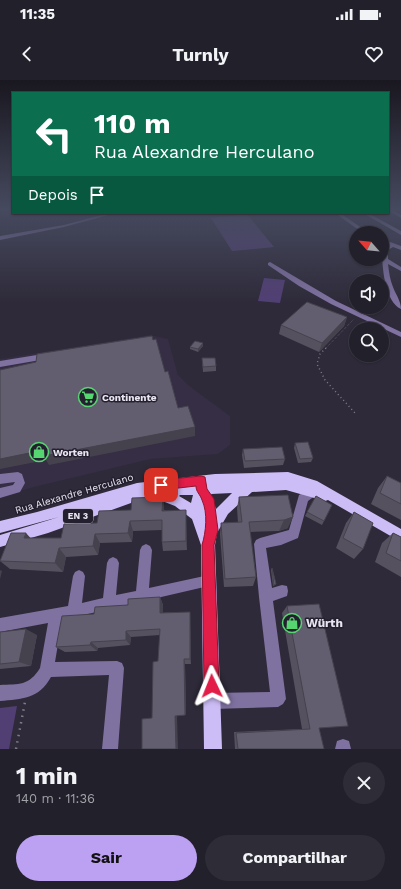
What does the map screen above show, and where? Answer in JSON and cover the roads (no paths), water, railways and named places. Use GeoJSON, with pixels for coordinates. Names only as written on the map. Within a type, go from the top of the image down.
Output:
{"type":"FeatureCollection","features":[{"type":"Feature","properties":{"kind":"main road","name":"Rua Alexandre Herculano"},"geometry":{"type":"LineString","coordinates":[[0,527],[37,518],[137,488],[201,485],[288,477],[313,485],[401,536]]}},
{"type":"Feature","properties":{"kind":"main road","name":"Rua Alexandre Herculano"},"geometry":{"type":"LineString","coordinates":[[0,541],[48,527],[131,498],[201,485],[249,487],[286,485],[342,501]]}},
{"type":"Feature","properties":{"kind":"main road"},"geometry":{"type":"LineString","coordinates":[[196,515],[197,500],[201,485]]}},
{"type":"Feature","properties":{"kind":"main road"},"geometry":{"type":"LineString","coordinates":[[201,485],[208,499],[212,530]]}},
{"type":"Feature","properties":{"kind":"main road"},"geometry":{"type":"LineString","coordinates":[[213,749],[208,545],[217,518],[228,504],[249,487]]}},
{"type":"Feature","properties":{"kind":"main road"},"geometry":{"type":"LineString","coordinates":[[156,494],[170,497],[185,504],[196,515],[208,545]]}},
{"type":"Feature","properties":{"kind":"street"},"geometry":{"type":"LineString","coordinates":[[389,244],[401,248]]}},
{"type":"Feature","properties":{"kind":"street"},"geometry":{"type":"LineString","coordinates":[[389,262],[401,269]]}},
{"type":"Feature","properties":{"kind":"street"},"geometry":{"type":"LineString","coordinates":[[270,264],[290,279],[359,316],[401,335]]}},
{"type":"Feature","properties":{"kind":"street"},"geometry":{"type":"LineString","coordinates":[[386,266],[390,291],[401,307]]}},
{"type":"Feature","properties":{"kind":"street"},"geometry":{"type":"LineString","coordinates":[[0,364],[32,363],[55,355]]}},
{"type":"Feature","properties":{"kind":"street"},"geometry":{"type":"LineString","coordinates":[[0,370],[17,368],[25,363],[32,363]]}},
{"type":"Feature","properties":{"kind":"street"},"geometry":{"type":"LineString","coordinates":[[0,367],[20,364]]}},
{"type":"Feature","properties":{"kind":"street"},"geometry":{"type":"LineString","coordinates":[[0,480],[18,477],[20,483],[16,489],[0,493]]}},
{"type":"Feature","properties":{"kind":"street"},"geometry":{"type":"LineString","coordinates":[[212,701],[278,699],[260,544],[294,534],[303,498],[312,492]]}},
{"type":"Feature","properties":{"kind":"street"},"geometry":{"type":"LineString","coordinates":[[142,596],[146,550]]}},
{"type":"Feature","properties":{"kind":"street"},"geometry":{"type":"LineString","coordinates":[[109,604],[113,563]]}},
{"type":"Feature","properties":{"kind":"street"},"geometry":{"type":"LineString","coordinates":[[74,611],[79,576]]}},
{"type":"Feature","properties":{"kind":"street"},"geometry":{"type":"LineString","coordinates":[[0,625],[109,604],[209,581]]}},
{"type":"Feature","properties":{"kind":"street"},"geometry":{"type":"LineString","coordinates":[[265,597],[282,591]]}},
{"type":"Feature","properties":{"kind":"street"},"geometry":{"type":"LineString","coordinates":[[0,693],[26,690],[37,686],[47,670],[56,615]]}},
{"type":"Feature","properties":{"kind":"street"},"geometry":{"type":"LineString","coordinates":[[47,670],[117,668],[110,749]]}},
{"type":"Feature","properties":{"kind":"place","name":"Continente"},"geometry":{"type":"Point","coordinates":[88,397]}},
{"type":"Feature","properties":{"kind":"place","name":"Worten"},"geometry":{"type":"Point","coordinates":[39,452]}},
{"type":"Feature","properties":{"kind":"place","name":"Würth"},"geometry":{"type":"Point","coordinates":[292,623]}}]}
